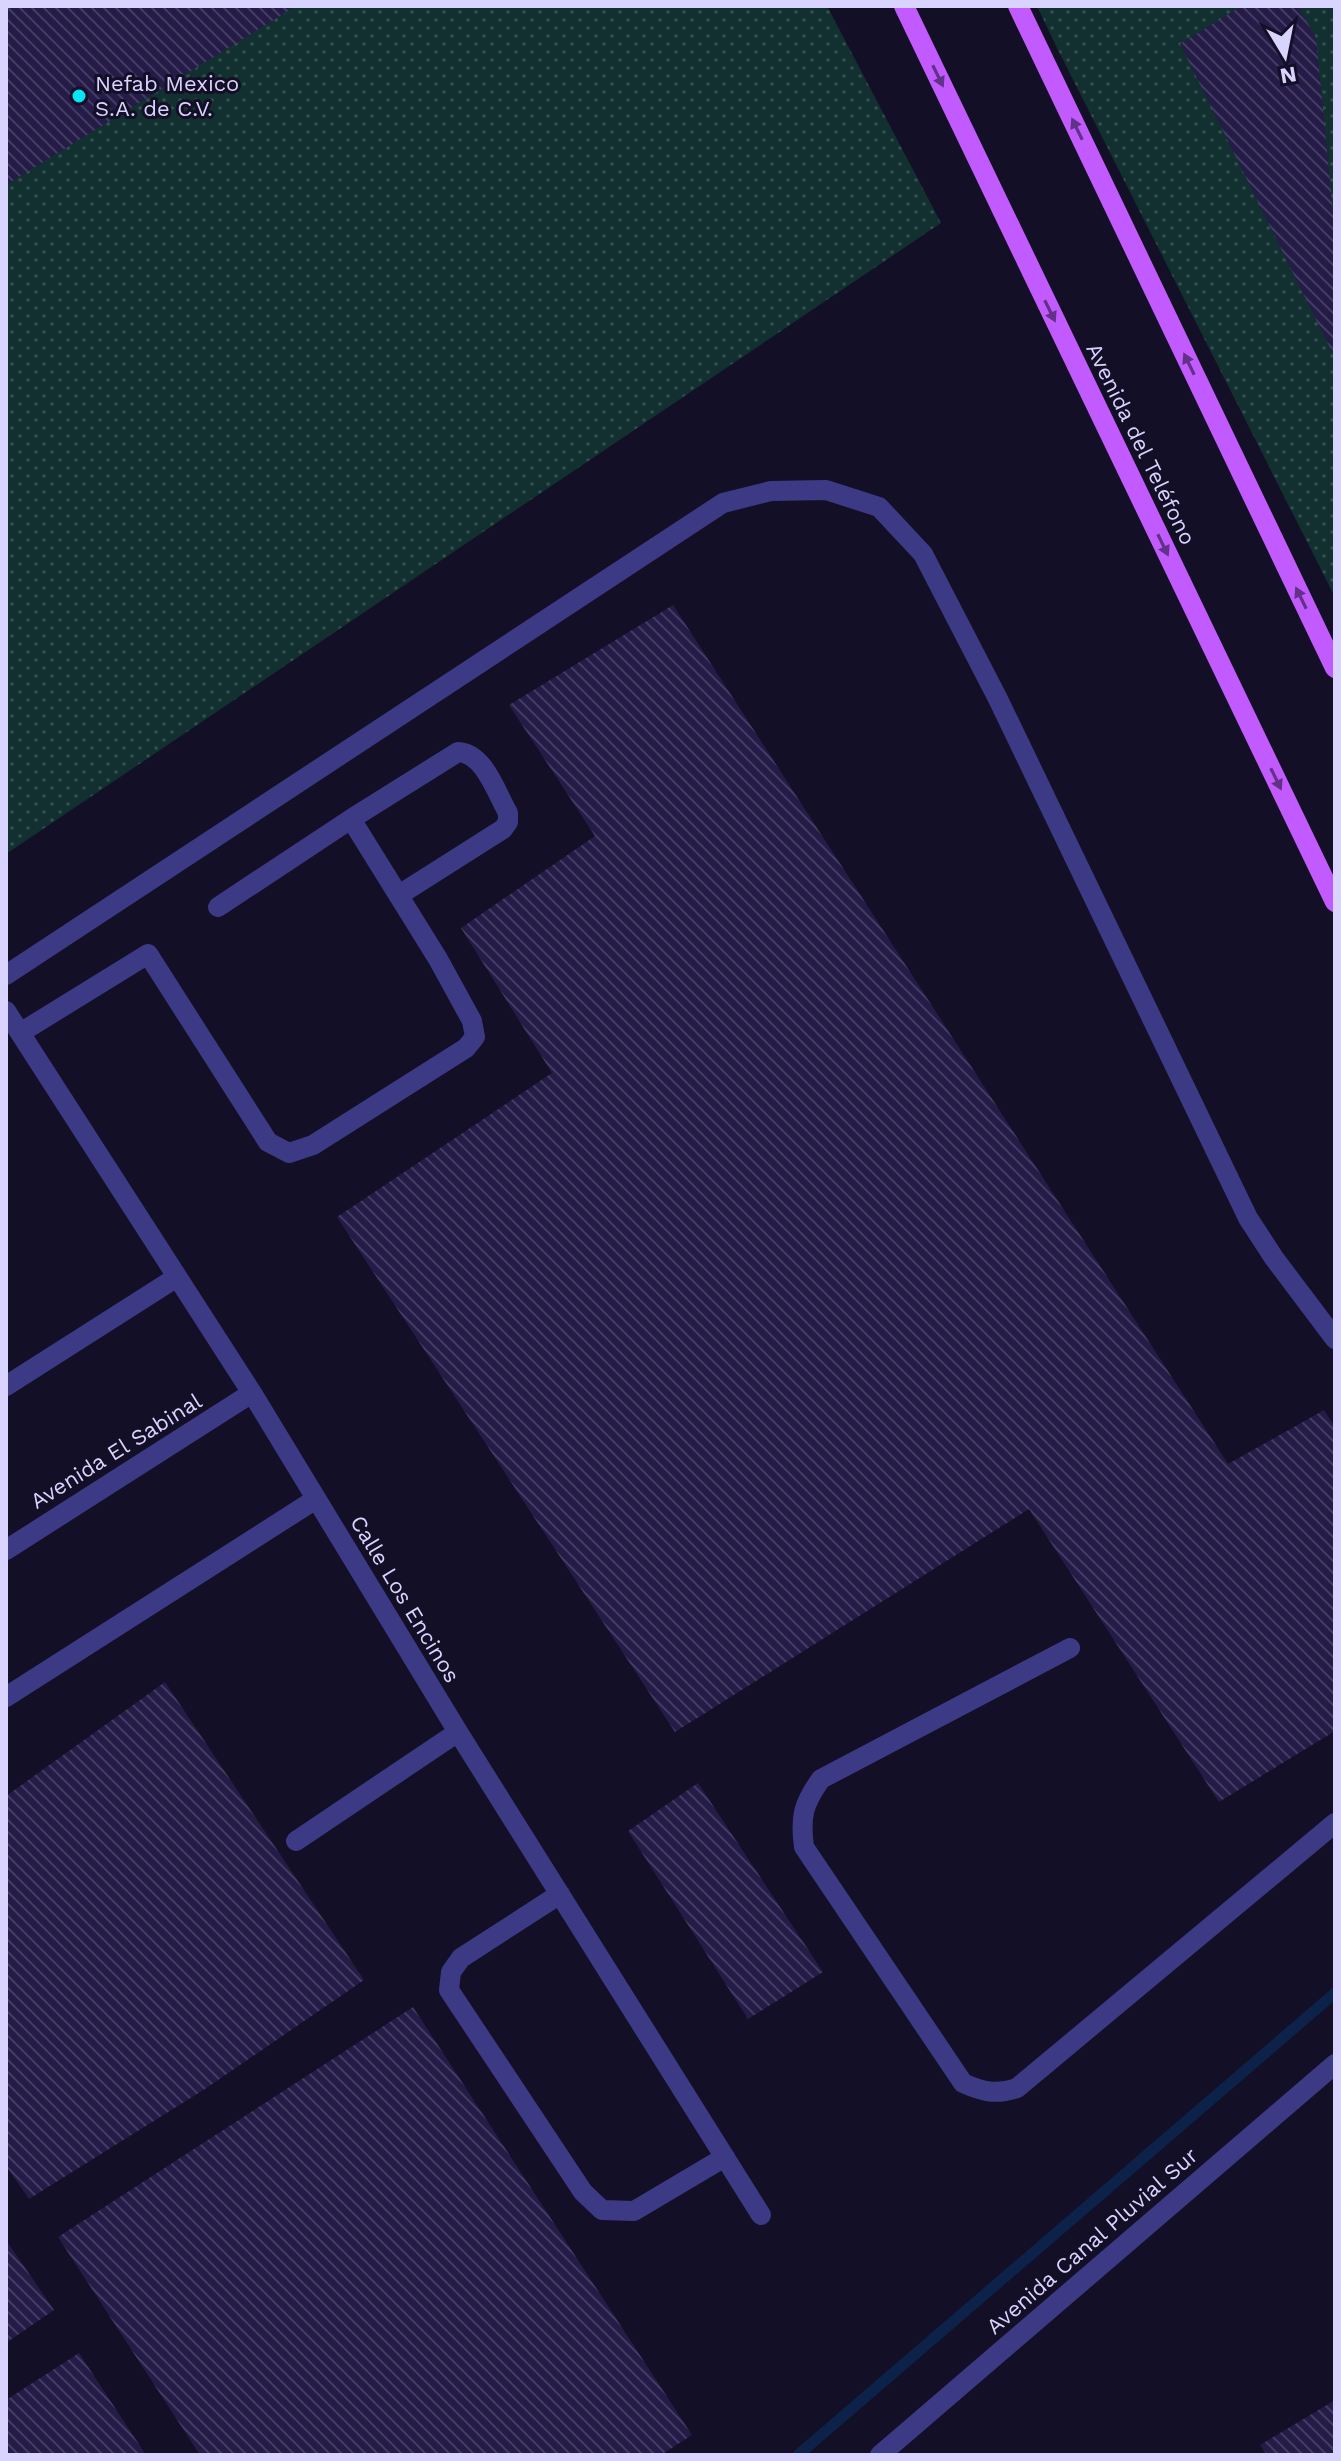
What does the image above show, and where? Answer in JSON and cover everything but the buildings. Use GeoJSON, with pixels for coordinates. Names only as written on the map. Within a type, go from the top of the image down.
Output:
{"type":"FeatureCollection","features":[{"type":"Feature","properties":{"kind":"main road","name":"Avenida del Teléfono"},"geometry":{"type":"LineString","coordinates":[[904,6],[1335,902]]}},
{"type":"Feature","properties":{"kind":"main road"},"geometry":{"type":"LineString","coordinates":[[1018,6],[1335,668]]}},
{"type":"Feature","properties":{"kind":"street"},"geometry":{"type":"LineString","coordinates":[[6,975],[723,503],[771,491],[826,490],[879,507],[923,554],[998,699],[1243,1207],[1274,1258],[1335,1339]]}},
{"type":"Feature","properties":{"kind":"street"},"geometry":{"type":"LineString","coordinates":[[218,907],[458,752],[469,752],[477,759],[508,813],[508,822],[503,829],[399,895]]}},
{"type":"Feature","properties":{"kind":"street"},"geometry":{"type":"LineString","coordinates":[[20,1033],[148,954],[268,1142],[289,1153],[313,1145],[466,1048],[475,1037],[472,1021],[351,819]]}},
{"type":"Feature","properties":{"kind":"street","name":"Calle Los Encinos"},"geometry":{"type":"LineString","coordinates":[[6,1011],[252,1393],[458,1732],[761,2215]]}},
{"type":"Feature","properties":{"kind":"street"},"geometry":{"type":"LineString","coordinates":[[6,1386],[177,1277]]}},
{"type":"Feature","properties":{"kind":"street","name":"Avenida El Sabinal"},"geometry":{"type":"LineString","coordinates":[[6,1550],[252,1393]]}},
{"type":"Feature","properties":{"kind":"street"},"geometry":{"type":"LineString","coordinates":[[6,1697],[316,1499]]}},
{"type":"Feature","properties":{"kind":"street"},"geometry":{"type":"LineString","coordinates":[[1070,1648],[821,1779],[807,1799],[801,1824],[804,1847],[963,2083],[983,2092],[1001,2093],[1017,2088],[1335,1823]]}},
{"type":"Feature","properties":{"kind":"street"},"geometry":{"type":"LineString","coordinates":[[296,1841],[458,1732]]}},
{"type":"Feature","properties":{"kind":"street"},"geometry":{"type":"LineString","coordinates":[[560,1894],[461,1958],[451,1972],[449,1990],[583,2192],[602,2210],[634,2211],[725,2157]]}},
{"type":"Feature","properties":{"kind":"street","name":"Avenida Canal Pluvial Sur"},"geometry":{"type":"LineString","coordinates":[[880,2455],[1335,2064]]}},
{"type":"Feature","properties":{"kind":"green space"},"geometry":{"type":"Polygon","coordinates":[[[6,6],[827,6],[941,223],[6,854],[6,6]]]}},
{"type":"Feature","properties":{"kind":"green space"},"geometry":{"type":"Polygon","coordinates":[[[1037,6],[1335,6],[1335,597],[1057,48],[1037,6]]]}},
{"type":"Feature","properties":{"kind":"waterway"},"geometry":{"type":"LineString","coordinates":[[798,2455],[1335,1993]]}},
{"type":"Feature","properties":{"kind":"place","name":"Nefab Mexico S.A. de C.V."},"geometry":{"type":"Point","coordinates":[79,96]}}]}
